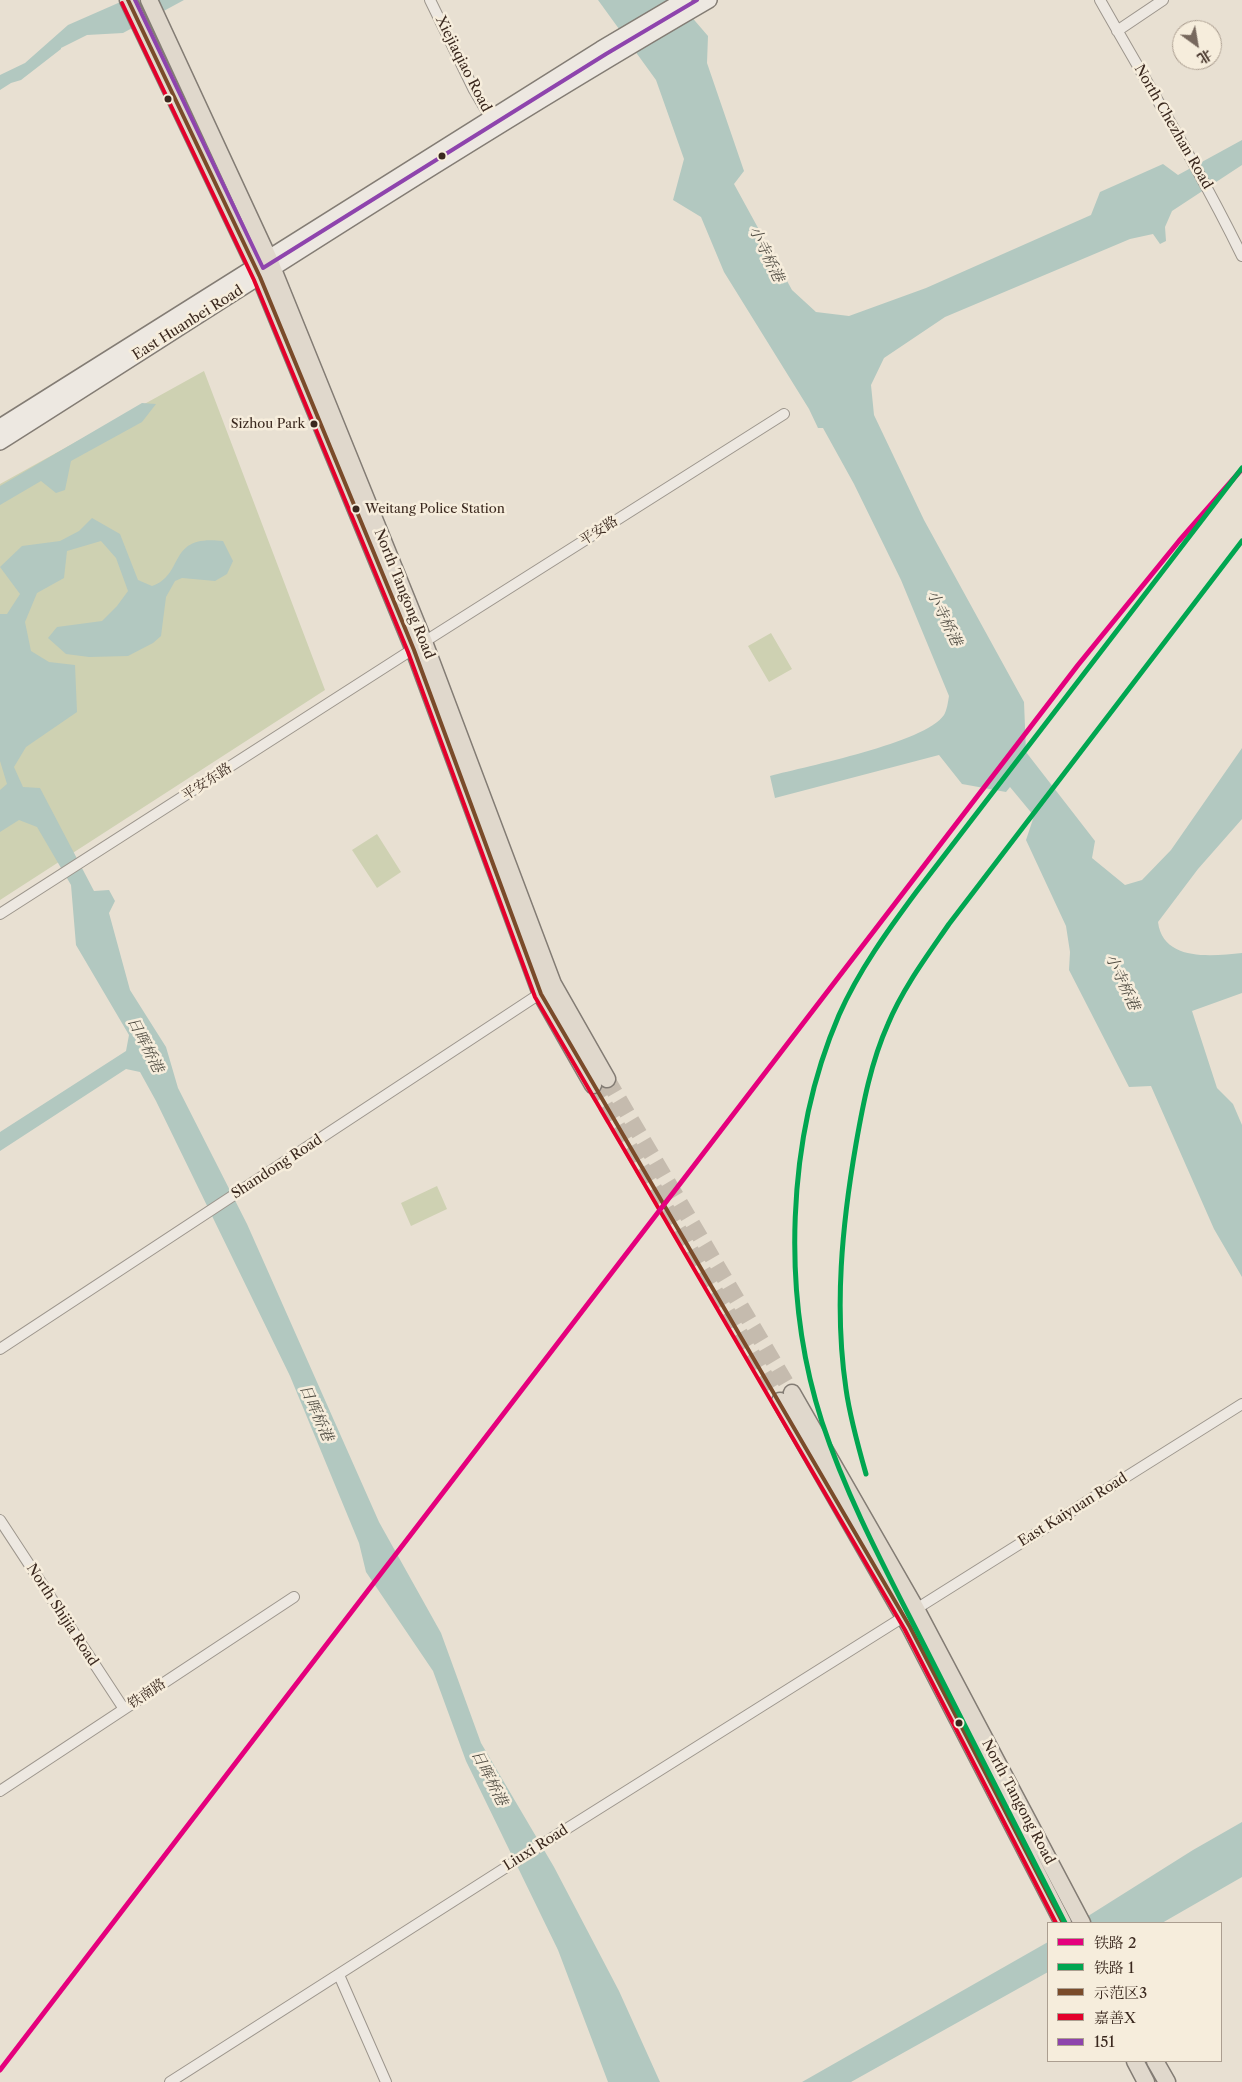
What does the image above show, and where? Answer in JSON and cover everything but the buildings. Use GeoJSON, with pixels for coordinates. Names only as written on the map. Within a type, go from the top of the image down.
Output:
{"type":"FeatureCollection","features":[{"type":"Feature","properties":{"kind":"main road","name":"North Tangong Road"},"geometry":{"type":"LineString","coordinates":[[128,0],[264,267]]}},
{"type":"Feature","properties":{"kind":"main road","name":"North Tangong Road"},"geometry":{"type":"LineString","coordinates":[[149,0],[264,267],[419,646],[547,989],[600,1082]]}},
{"type":"Feature","properties":{"kind":"main road","name":"North Tangong Road"},"geometry":{"type":"LineString","coordinates":[[786,1397],[910,1612],[1075,1921]]}},
{"type":"Feature","properties":{"kind":"main road"},"geometry":{"type":"LineString","coordinates":[[1136,2062],[1146,2082]]}},
{"type":"Feature","properties":{"kind":"main road"},"geometry":{"type":"LineString","coordinates":[[1156,2062],[1164,2081]]}},
{"type":"Feature","properties":{"kind":"street","name":"Xiejiaqiao Road"},"geometry":{"type":"LineString","coordinates":[[430,0],[494,123]]}},
{"type":"Feature","properties":{"kind":"street","name":"East Huanbei Road"},"geometry":{"type":"LineString","coordinates":[[0,427],[264,267],[605,54],[684,0]]}},
{"type":"Feature","properties":{"kind":"street","name":"East Huanbei Road"},"geometry":{"type":"LineString","coordinates":[[605,54],[709,0]]}},
{"type":"Feature","properties":{"kind":"street","name":"North Chezhan Road"},"geometry":{"type":"LineString","coordinates":[[1100,0],[1193,165],[1210,191],[1242,256]]}},
{"type":"Feature","properties":{"kind":"street"},"geometry":{"type":"LineString","coordinates":[[1117,31],[1163,0]]}},
{"type":"Feature","properties":{"kind":"street","name":"East Huanbei Road"},"geometry":{"type":"LineString","coordinates":[[0,442],[264,267]]}},
{"type":"Feature","properties":{"kind":"street","name":"平安路"},"geometry":{"type":"LineString","coordinates":[[419,646],[784,414]]}},
{"type":"Feature","properties":{"kind":"street","name":"平安东路"},"geometry":{"type":"LineString","coordinates":[[0,914],[419,646]]}},
{"type":"Feature","properties":{"kind":"street","name":"Shandong Road"},"geometry":{"type":"LineString","coordinates":[[0,1349],[547,989]]}},
{"type":"Feature","properties":{"kind":"street","name":"East Kaiyuan Road"},"geometry":{"type":"LineString","coordinates":[[910,1612],[1242,1404]]}},
{"type":"Feature","properties":{"kind":"street","name":"North Shijia Road"},"geometry":{"type":"LineString","coordinates":[[0,1520],[124,1709]]}},
{"type":"Feature","properties":{"kind":"street","name":"铁南路"},"geometry":{"type":"LineString","coordinates":[[0,1792],[294,1597]]}},
{"type":"Feature","properties":{"kind":"street","name":"Liuxi Road"},"geometry":{"type":"LineString","coordinates":[[170,2082],[910,1612]]}},
{"type":"Feature","properties":{"kind":"street"},"geometry":{"type":"LineString","coordinates":[[339,1975],[386,2082]]}},
{"type":"Feature","properties":{"kind":"green space","name":"Sizhou Park"},"geometry":{"type":"Polygon","coordinates":[[[204,371],[325,690],[0,900],[0,484],[204,371]]]}},
{"type":"Feature","properties":{"kind":"green space"},"geometry":{"type":"Polygon","coordinates":[[[771,633],[792,669],[769,682],[748,646],[771,633]]]}},
{"type":"Feature","properties":{"kind":"green space"},"geometry":{"type":"Polygon","coordinates":[[[377,834],[401,872],[377,888],[352,850],[377,834]]]}},
{"type":"Feature","properties":{"kind":"green space"},"geometry":{"type":"Polygon","coordinates":[[[437,1186],[447,1209],[411,1226],[401,1203],[437,1186]]]}},
{"type":"Feature","properties":{"kind":"water"},"geometry":{"type":"Polygon","coordinates":[[[125,0],[184,0],[123,33],[87,35],[61,48],[21,80],[11,83],[0,90],[0,75],[25,63],[68,25],[125,0]]]}},
{"type":"Feature","properties":{"kind":"water","name":"小寺桥港"},"geometry":{"type":"Polygon","coordinates":[[[598,0],[677,0],[708,36],[707,63],[744,171],[734,184],[792,290],[816,312],[849,316],[926,288],[1091,215],[1100,192],[1163,164],[1178,175],[1242,140],[1242,165],[1172,211],[1165,227],[1166,241],[1160,244],[1153,234],[1130,239],[945,317],[884,358],[871,385],[874,415],[924,520],[1024,702],[1026,752],[1095,841],[1092,858],[1125,885],[1142,880],[1171,850],[1242,748],[1242,819],[1198,869],[1158,922],[1162,935],[1169,944],[1179,950],[1191,954],[1204,955],[1242,953],[1242,993],[1192,1011],[1217,1088],[1233,1104],[1242,1125],[1242,1277],[1214,1229],[1151,1086],[1129,1087],[1069,970],[1070,952],[1066,926],[1026,840],[1034,816],[1010,787],[1006,792],[962,784],[939,755],[775,798],[770,776],[836,760],[914,735],[933,725],[944,715],[949,696],[901,580],[854,484],[823,428],[818,428],[809,409],[724,272],[701,217],[673,200],[684,159],[656,80],[598,0]]]}},
{"type":"Feature","properties":{"kind":"water"},"geometry":{"type":"Polygon","coordinates":[[[142,403],[156,404],[142,422],[71,461],[65,490],[56,493],[41,481],[0,505],[0,486],[142,403]]]}},
{"type":"Feature","properties":{"kind":"water","name":"日晖桥港"},"geometry":{"type":"Polygon","coordinates":[[[92,518],[120,534],[138,580],[152,586],[169,573],[184,549],[193,543],[205,540],[223,541],[233,561],[227,574],[215,581],[182,578],[175,581],[166,597],[161,636],[153,643],[128,656],[89,657],[66,654],[48,638],[57,627],[102,621],[117,606],[128,591],[116,558],[101,541],[67,551],[64,578],[37,593],[25,622],[31,651],[49,662],[75,665],[77,712],[26,747],[14,767],[23,787],[40,788],[94,891],[109,890],[115,901],[109,913],[130,990],[166,1047],[178,1088],[247,1224],[379,1522],[441,1633],[481,1743],[554,1867],[619,1991],[660,2082],[608,2082],[558,1950],[466,1761],[433,1671],[366,1572],[359,1543],[290,1376],[156,1101],[140,1072],[126,1069],[0,1151],[0,1132],[126,1051],[129,1035],[76,945],[71,885],[37,827],[19,820],[0,832],[0,790],[7,784],[0,761],[0,614],[7,614],[20,594],[0,567],[22,546],[60,541],[79,531],[92,518]]]}},
{"type":"Feature","properties":{"kind":"water"},"geometry":{"type":"Polygon","coordinates":[[[1242,1822],[1242,1877],[1164,1922],[1079,1922],[1193,1850],[1242,1822]]]}},
{"type":"Feature","properties":{"kind":"water"},"geometry":{"type":"Polygon","coordinates":[[[1047,1943],[1047,1973],[851,2082],[802,2082],[1047,1943]]]}},
{"type":"Feature","properties":{"kind":"tunnel"},"geometry":{"type":"LineString","coordinates":[[607,1079],[792,1393]]}},
{"type":"Feature","properties":{"kind":"tunnel"},"geometry":{"type":"LineString","coordinates":[[593,1085],[780,1401]]}},
{"type":"Feature","properties":{"kind":"rail line","name":"1"},"geometry":{"type":"LineString","coordinates":[[1064,1922],[869,1537],[832,1451],[809,1373],[800,1322],[795,1270],[795,1217],[800,1164],[808,1113],[821,1063],[847,998],[875,951],[917,891],[1242,468]]}},
{"type":"Feature","properties":{"kind":"rail line","name":"2"},"geometry":{"type":"LineString","coordinates":[[0,2070],[1078,665],[1179,541],[1242,469]]}},
{"type":"Feature","properties":{"kind":"rail line","name":"1"},"geometry":{"type":"LineString","coordinates":[[866,1474],[852,1421],[842,1359],[841,1266],[851,1174],[859,1129],[868,1083],[882,1038],[908,985],[949,924],[1242,541]]}},
{"type":"Feature","properties":{"kind":"transit line","name":"示范区3"},"geometry":{"type":"LineString","coordinates":[[128,0],[260,277],[414,650],[541,994],[910,1627],[1062,1922]]}},
{"type":"Feature","properties":{"kind":"transit line","name":"151"},"geometry":{"type":"LineString","coordinates":[[135,0],[263,268],[606,54],[697,0]]}},
{"type":"Feature","properties":{"kind":"transit line","name":"嘉善X"},"geometry":{"type":"LineString","coordinates":[[122,3],[254,280],[408,652],[535,997],[905,1630],[1055,1922]]}},
{"type":"Feature","properties":{"kind":"place","name":"Sizhou Park"},"geometry":{"type":"Point","coordinates":[314,424]}},
{"type":"Feature","properties":{"kind":"place","name":"Weitang Police Station"},"geometry":{"type":"Point","coordinates":[356,509]}}]}
